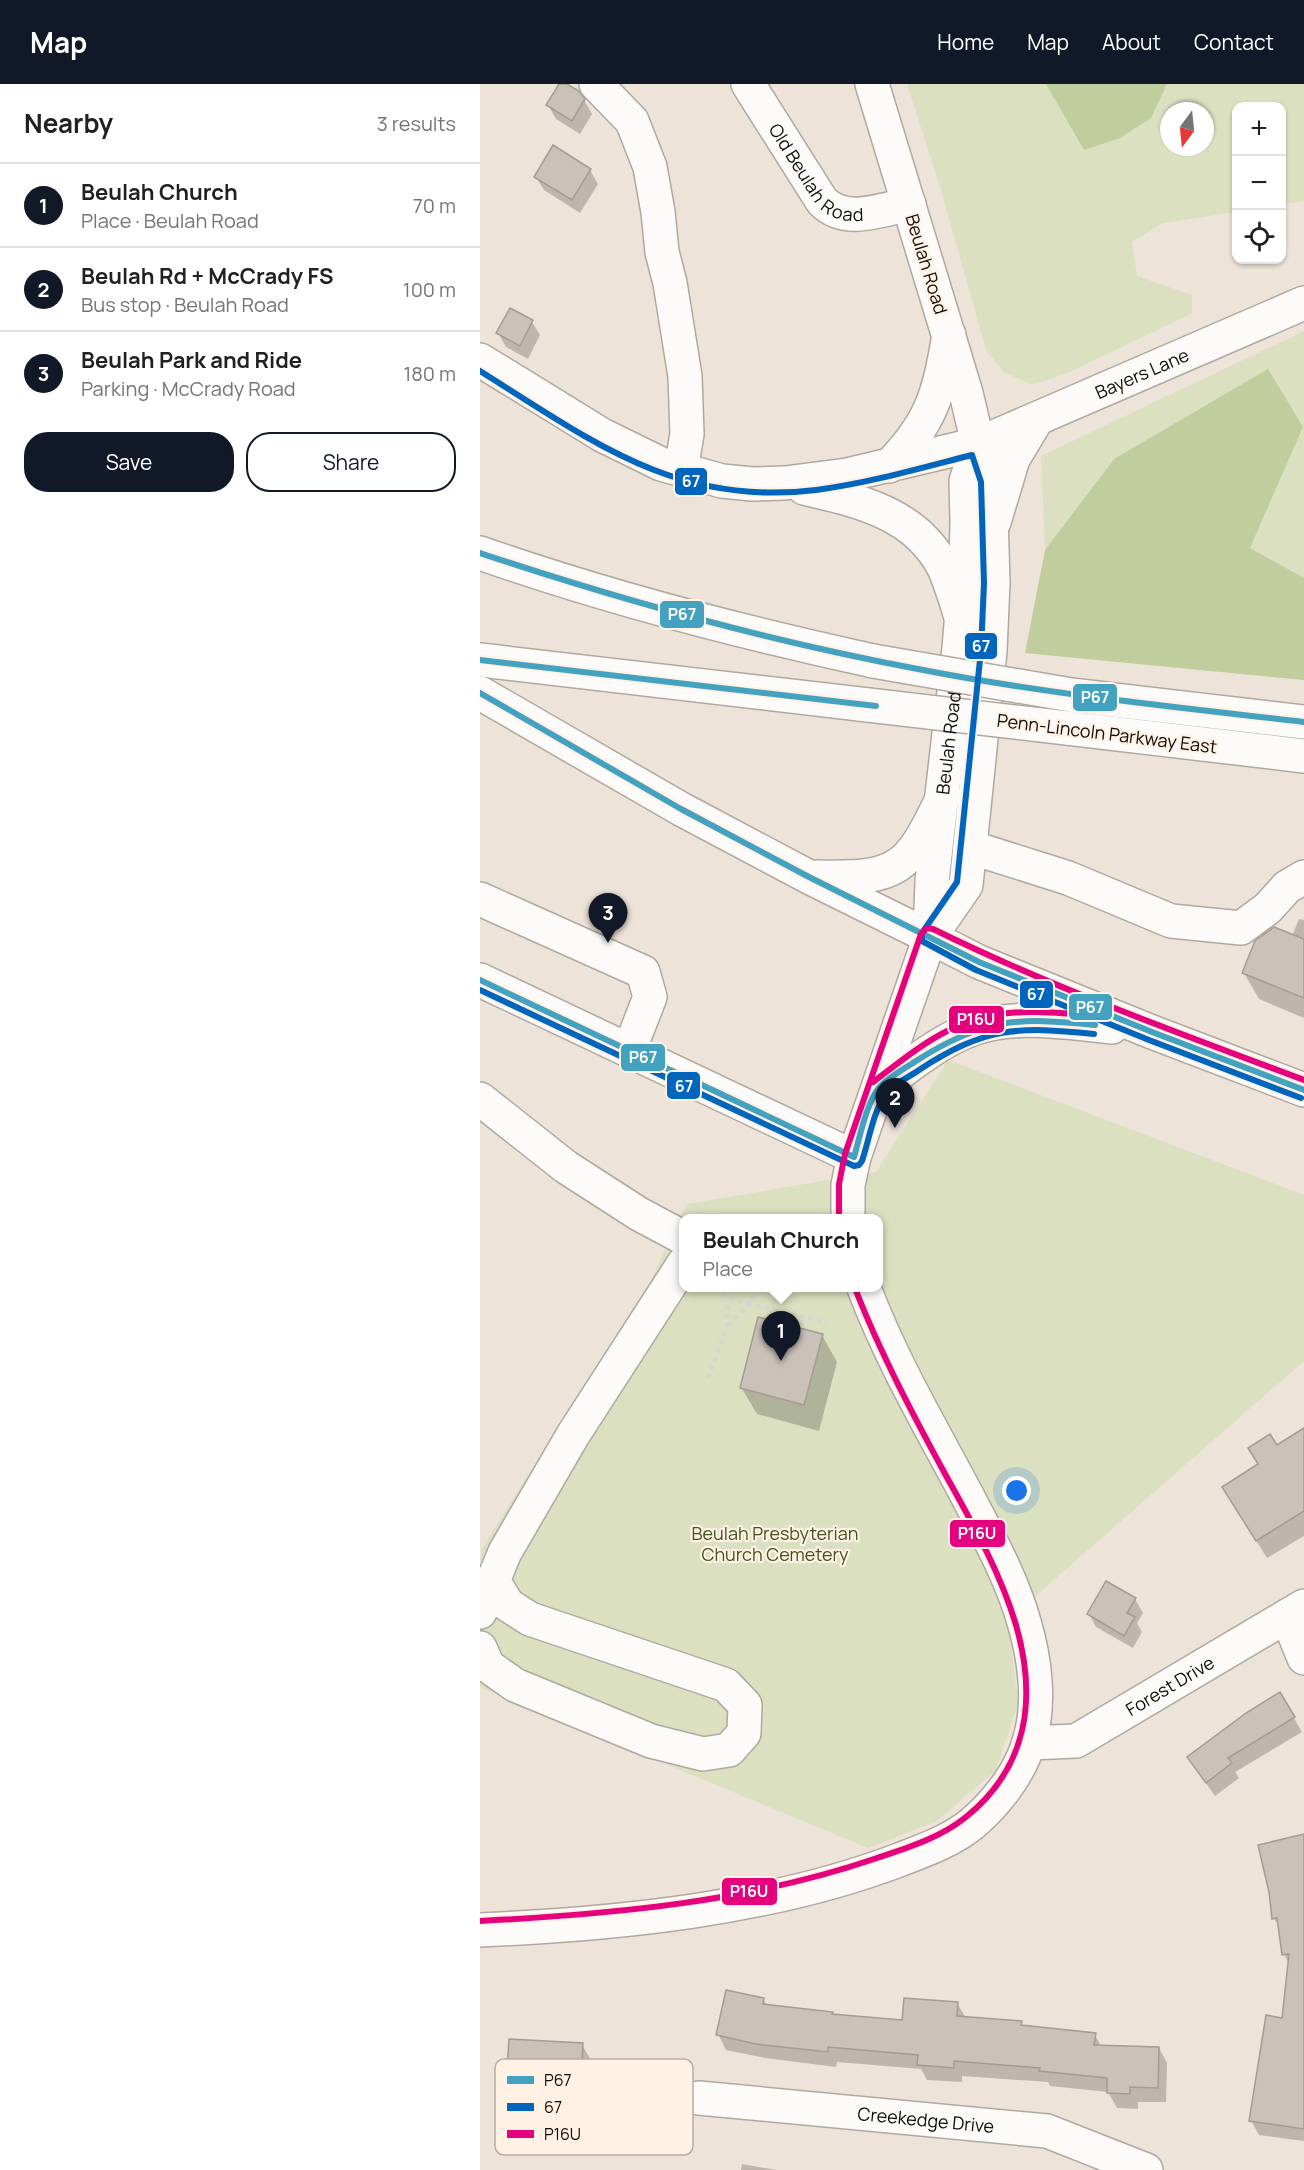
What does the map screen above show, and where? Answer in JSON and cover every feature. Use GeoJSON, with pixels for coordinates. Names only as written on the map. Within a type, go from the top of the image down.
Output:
{"type":"FeatureCollection","features":[{"type":"Feature","properties":{"kind":"main road"},"geometry":{"type":"LineString","coordinates":[[596,84],[632,121],[650,167],[662,252],[670,283],[685,376],[687,434],[681,470]]}},
{"type":"Feature","properties":{"kind":"main road","name":"Old Beulah Road"},"geometry":{"type":"LineString","coordinates":[[748,84],[830,210],[854,215],[909,204]]}},
{"type":"Feature","properties":{"kind":"main road","name":"Beulah Road"},"geometry":{"type":"LineString","coordinates":[[848,1214],[848,1185],[854,1157],[930,937],[966,885],[992,629],[990,480],[949,335],[872,84]]}},
{"type":"Feature","properties":{"kind":"main road","name":"Bayers Lane"},"geometry":{"type":"LineString","coordinates":[[785,483],[816,481],[978,444],[1304,303]]}},
{"type":"Feature","properties":{"kind":"main road"},"geometry":{"type":"LineString","coordinates":[[889,466],[916,435],[931,409],[943,370],[949,335]]}},
{"type":"Feature","properties":{"kind":"main road"},"geometry":{"type":"LineString","coordinates":[[480,360],[602,435],[632,451],[681,470],[722,481],[752,484],[785,483],[874,506],[908,526],[927,542],[937,555],[951,585],[961,617]]}},
{"type":"Feature","properties":{"kind":"main road"},"geometry":{"type":"LineString","coordinates":[[992,528],[1013,459],[1037,419]]}},
{"type":"Feature","properties":{"kind":"main road","name":"Beulah Road"},"geometry":{"type":"LineString","coordinates":[[930,937],[932,881],[943,798],[961,617],[967,532],[966,481],[978,444]]}},
{"type":"Feature","properties":{"kind":"main road","name":"Penn-Lincoln Parkway East"},"geometry":{"type":"LineString","coordinates":[[480,553],[586,589],[651,608],[873,661],[1071,694],[1304,722]]}},
{"type":"Feature","properties":{"kind":"main road","name":"Penn-Lincoln Parkway East"},"geometry":{"type":"LineString","coordinates":[[486,660],[1304,756]]}},
{"type":"Feature","properties":{"kind":"main road"},"geometry":{"type":"LineString","coordinates":[[480,693],[681,809],[809,877],[979,962],[1304,1090]]}},
{"type":"Feature","properties":{"kind":"main road"},"geometry":{"type":"LineString","coordinates":[[809,877],[860,877],[885,872],[897,866],[916,848],[943,798]]}},
{"type":"Feature","properties":{"kind":"main road"},"geometry":{"type":"LineString","coordinates":[[970,847],[1068,878],[1171,921],[1241,928],[1268,908],[1287,887],[1304,877]]}},
{"type":"Feature","properties":{"kind":"main road"},"geometry":{"type":"LineString","coordinates":[[480,899],[643,972],[650,997],[629,1051]]}},
{"type":"Feature","properties":{"kind":"main road"},"geometry":{"type":"LineString","coordinates":[[480,980],[854,1157]]}},
{"type":"Feature","properties":{"kind":"main road"},"geometry":{"type":"LineString","coordinates":[[878,1089],[947,1041],[980,1027],[997,1023],[1060,1021],[1152,1032]]}},
{"type":"Feature","properties":{"kind":"main road"},"geometry":{"type":"LineString","coordinates":[[484,1109],[566,1167],[639,1214],[679,1235]]}},
{"type":"Feature","properties":{"kind":"main road"},"geometry":{"type":"LineString","coordinates":[[480,1612],[505,1552],[573,1435],[679,1271]]}},
{"type":"Feature","properties":{"kind":"main road"},"geometry":{"type":"LineString","coordinates":[[480,1930],[643,1918],[733,1903],[861,1874],[941,1844],[971,1824],[995,1801],[1014,1774],[1029,1743],[1034,1705],[1034,1666],[1024,1619],[999,1556],[890,1349],[866,1292]]}},
{"type":"Feature","properties":{"kind":"main road"},"geometry":{"type":"LineString","coordinates":[[480,1648],[488,1666],[515,1685],[651,1741],[703,1754],[729,1750],[744,1733],[745,1705],[726,1685],[530,1619],[508,1605],[492,1579]]}},
{"type":"Feature","properties":{"kind":"main road"},"geometry":{"type":"LineString","coordinates":[[1295,1611],[1304,1658]]}},
{"type":"Feature","properties":{"kind":"main road","name":"Forest Drive"},"geometry":{"type":"LineString","coordinates":[[1029,1743],[1076,1741],[1295,1611]]}},
{"type":"Feature","properties":{"kind":"main road","name":"Creekedge Drive"},"geometry":{"type":"LineString","coordinates":[[699,2098],[1047,2131],[1146,2170]]}},
{"type":"Feature","properties":{"kind":"path"},"geometry":{"type":"LineString","coordinates":[[721,1292],[728,1298],[827,1323]]}},
{"type":"Feature","properties":{"kind":"path"},"geometry":{"type":"LineString","coordinates":[[727,1326],[751,1304],[754,1292]]}},
{"type":"Feature","properties":{"kind":"path"},"geometry":{"type":"LineString","coordinates":[[708,1378],[727,1326],[728,1298]]}},
{"type":"Feature","properties":{"kind":"green space"},"geometry":{"type":"Polygon","coordinates":[[[907,84],[1046,84],[1084,150],[1151,118],[1167,84],[1304,84],[1304,201],[1286,203],[1286,102],[1232,102],[1232,213],[1163,223],[1132,242],[1137,276],[1192,295],[1192,313],[1070,372],[1032,385],[1004,372],[986,350],[941,190],[907,84]]]}},
{"type":"Feature","properties":{"kind":"green space"},"geometry":{"type":"Polygon","coordinates":[[[1046,84],[1167,84],[1151,118],[1120,138],[1084,150],[1046,84]]]}},
{"type":"Feature","properties":{"kind":"green space"},"geometry":{"type":"Polygon","coordinates":[[[1304,331],[1304,578],[1250,548],[1303,427],[1114,459],[1045,550],[1041,456],[1304,331]]]}},
{"type":"Feature","properties":{"kind":"green space"},"geometry":{"type":"Polygon","coordinates":[[[1268,369],[1303,427],[1250,548],[1304,578],[1304,680],[1025,653],[1045,550],[1114,459],[1268,369]]]}},
{"type":"Feature","properties":{"kind":"green space","name":"Beulah Presbyterian Church Cemetery"},"geometry":{"type":"Polygon","coordinates":[[[948,1060],[1304,1195],[1304,1361],[1008,1620],[1018,1703],[996,1770],[937,1821],[868,1848],[480,1687],[481,1550],[652,1278],[679,1221],[679,1292],[883,1292],[883,1214],[682,1214],[687,1204],[876,1172],[948,1060]]]}},
{"type":"Feature","properties":{"kind":"building"},"geometry":{"type":"Polygon","coordinates":[[[559,84],[567,84],[579,91],[585,99],[572,121],[546,105],[559,84]]]}},
{"type":"Feature","properties":{"kind":"building"},"geometry":{"type":"Polygon","coordinates":[[[553,145],[591,169],[572,200],[534,177],[553,145]]]}},
{"type":"Feature","properties":{"kind":"building"},"geometry":{"type":"Polygon","coordinates":[[[510,308],[533,320],[520,346],[496,333],[510,308]]]}},
{"type":"Feature","properties":{"kind":"building"},"geometry":{"type":"Polygon","coordinates":[[[1274,927],[1304,939],[1304,998],[1242,973],[1255,941],[1274,927]]]}},
{"type":"Feature","properties":{"kind":"building"},"geometry":{"type":"Polygon","coordinates":[[[758,1317],[823,1334],[804,1405],[740,1388],[758,1317]]]}},
{"type":"Feature","properties":{"kind":"building"},"geometry":{"type":"Polygon","coordinates":[[[1304,1428],[1304,1511],[1256,1541],[1222,1487],[1258,1464],[1248,1448],[1270,1434],[1277,1445],[1304,1428]]]}},
{"type":"Feature","properties":{"kind":"building"},"geometry":{"type":"Polygon","coordinates":[[[1106,1581],[1136,1598],[1127,1613],[1135,1617],[1124,1636],[1087,1614],[1106,1581]]]}},
{"type":"Feature","properties":{"kind":"building"},"geometry":{"type":"Polygon","coordinates":[[[1280,1692],[1295,1717],[1228,1758],[1232,1763],[1206,1783],[1187,1757],[1246,1713],[1280,1692]]]}},
{"type":"Feature","properties":{"kind":"building"},"geometry":{"type":"Polygon","coordinates":[[[1304,1834],[1304,2129],[1249,2121],[1266,2015],[1282,2018],[1289,1954],[1282,1955],[1277,1918],[1272,1919],[1269,1892],[1258,1845],[1304,1834]]]}},
{"type":"Feature","properties":{"kind":"building"},"geometry":{"type":"Polygon","coordinates":[[[726,1990],[764,1998],[763,2004],[833,2012],[832,2014],[902,2020],[904,1998],[958,2002],[957,2016],[1022,2021],[1021,2025],[1096,2033],[1094,2045],[1159,2047],[1158,2088],[1130,2087],[1130,2094],[1107,2093],[1107,2078],[1039,2071],[1040,2068],[954,2061],[954,2068],[917,2065],[918,2055],[828,2047],[828,2052],[756,2044],[716,2035],[726,1990]]]}},
{"type":"Feature","properties":{"kind":"building"},"geometry":{"type":"Polygon","coordinates":[[[509,2039],[583,2043],[582,2059],[508,2059],[509,2039]]]}},
{"type":"Feature","properties":{"kind":"transit line","name":"67"},"geometry":{"type":"LineString","coordinates":[[480,371],[599,444],[638,463],[678,478],[720,488],[766,493],[816,490],[875,479],[972,455],[981,482],[984,583],[981,650],[957,882],[922,933],[922,941],[976,970],[1301,1098]]}},
{"type":"Feature","properties":{"kind":"transit line","name":"P67"},"geometry":{"type":"LineString","coordinates":[[480,553],[697,618],[862,658],[1062,693],[1304,722]]}},
{"type":"Feature","properties":{"kind":"transit line","name":"P67"},"geometry":{"type":"LineString","coordinates":[[480,660],[876,706]]}},
{"type":"Feature","properties":{"kind":"transit line","name":"P67"},"geometry":{"type":"LineString","coordinates":[[480,693],[681,809],[809,877],[979,962],[1304,1090]]}},
{"type":"Feature","properties":{"kind":"transit line","name":"P16U"},"geometry":{"type":"LineString","coordinates":[[839,1214],[839,1184],[845,1154],[921,934],[927,928],[1070,990],[1304,1080]]}},
{"type":"Feature","properties":{"kind":"transit line","name":"P67"},"geometry":{"type":"LineString","coordinates":[[480,980],[854,1157],[867,1112],[879,1088],[896,1073],[940,1047],[961,1036],[1002,1024],[1044,1021],[1095,1025]]}},
{"type":"Feature","properties":{"kind":"transit line","name":"67"},"geometry":{"type":"LineString","coordinates":[[480,990],[854,1166],[859,1165],[862,1161],[877,1110],[888,1091],[900,1081],[942,1056],[963,1045],[1002,1033],[1043,1030],[1094,1034]]}},
{"type":"Feature","properties":{"kind":"transit line","name":"P16U"},"geometry":{"type":"LineString","coordinates":[[873,1082],[939,1036],[967,1022],[1022,1012],[1097,1016]]}},
{"type":"Feature","properties":{"kind":"transit line","name":"P16U"},"geometry":{"type":"LineString","coordinates":[[480,1921],[631,1910],[730,1895],[829,1873],[911,1846],[945,1831],[966,1817],[987,1797],[1003,1776],[1015,1754],[1026,1705],[1026,1679],[1016,1625],[993,1566],[897,1383],[856,1292]]}},
{"type":"Feature","properties":{"kind":"place","name":"Beulah Park and Ride"},"geometry":{"type":"Point","coordinates":[608,943]}},
{"type":"Feature","properties":{"kind":"place","name":"Beulah Rd + McCrady FS"},"geometry":{"type":"Point","coordinates":[895,1128]}},
{"type":"Feature","properties":{"kind":"place","name":"Beulah Church"},"geometry":{"type":"Point","coordinates":[781,1361]}}]}
